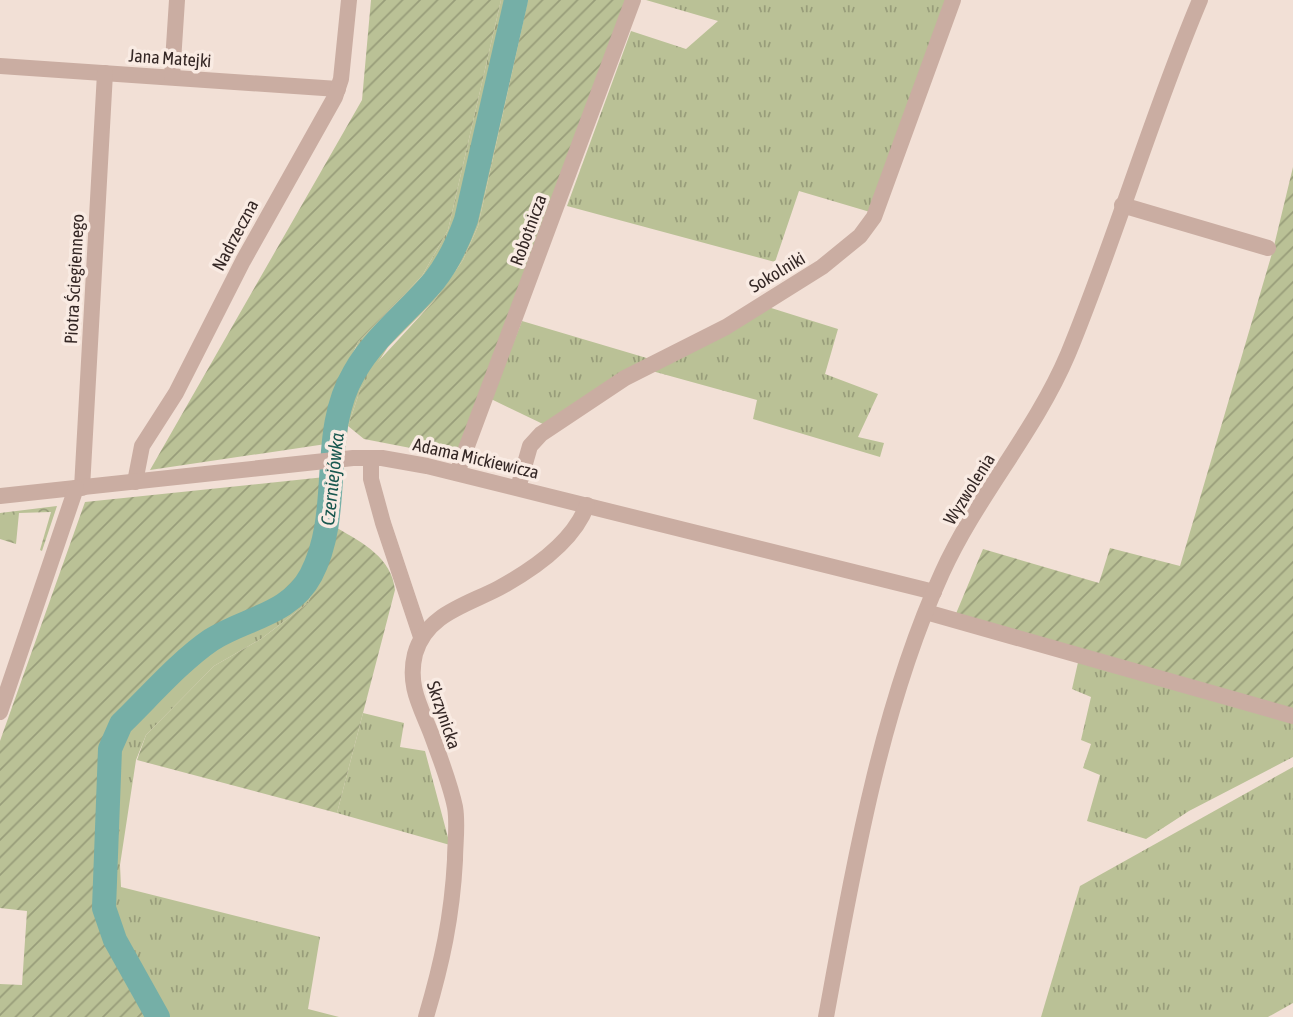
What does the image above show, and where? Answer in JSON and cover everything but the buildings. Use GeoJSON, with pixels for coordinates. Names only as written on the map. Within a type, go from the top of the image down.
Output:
{"type":"FeatureCollection","features":[{"type":"Feature","properties":{"kind":"street"},"geometry":{"type":"LineString","coordinates":[[172,77],[177,0]]}},
{"type":"Feature","properties":{"kind":"street","name":"Nadrzeczna"},"geometry":{"type":"LineString","coordinates":[[135,482],[142,446],[176,393],[243,261],[338,89],[349,0]]}},
{"type":"Feature","properties":{"kind":"street","name":"Robotnicza"},"geometry":{"type":"LineString","coordinates":[[457,473],[633,0]]}},
{"type":"Feature","properties":{"kind":"street","name":"Sokolniki"},"geometry":{"type":"LineString","coordinates":[[518,488],[530,446],[541,435],[625,378],[726,327],[822,267],[868,228],[905,138],[953,0]]}},
{"type":"Feature","properties":{"kind":"street","name":"Wyzwolenia"},"geometry":{"type":"LineString","coordinates":[[826,1017],[884,744],[897,694],[926,612],[948,561],[1056,380],[1200,0]]}},
{"type":"Feature","properties":{"kind":"street","name":"Jana Matejki"},"geometry":{"type":"LineString","coordinates":[[0,66],[338,89]]}},
{"type":"Feature","properties":{"kind":"street","name":"Piotra Ściegiennego"},"geometry":{"type":"LineString","coordinates":[[79,488],[105,73]]}},
{"type":"Feature","properties":{"kind":"street"},"geometry":{"type":"LineString","coordinates":[[1122,205],[1268,248]]}},
{"type":"Feature","properties":{"kind":"street"},"geometry":{"type":"LineString","coordinates":[[371,458],[371,479],[383,523],[402,570],[421,637],[450,610],[498,588],[531,567],[572,531],[587,505]]}},
{"type":"Feature","properties":{"kind":"street","name":"Adama Mickiewicza"},"geometry":{"type":"LineString","coordinates":[[0,496],[371,458],[413,463],[457,473],[934,592]]}},
{"type":"Feature","properties":{"kind":"street"},"geometry":{"type":"LineString","coordinates":[[0,712],[79,488]]}},
{"type":"Feature","properties":{"kind":"street"},"geometry":{"type":"LineString","coordinates":[[926,612],[1293,716]]}},
{"type":"Feature","properties":{"kind":"street","name":"Skrzynicka"},"geometry":{"type":"LineString","coordinates":[[421,637],[411,677],[417,703],[432,734],[455,808],[456,833],[450,924],[426,1017]]}},
{"type":"Feature","properties":{"kind":"green space"},"geometry":{"type":"Polygon","coordinates":[[[371,0],[501,0],[448,230],[422,276],[358,342],[340,382],[326,444],[150,470],[362,100],[371,0]]]}},
{"type":"Feature","properties":{"kind":"green space"},"geometry":{"type":"Polygon","coordinates":[[[501,0],[528,0],[478,226],[463,260],[434,301],[388,347],[360,390],[348,426],[337,528],[308,603],[261,639],[214,666],[146,735],[136,760],[120,865],[121,887],[320,937],[308,1009],[339,1017],[147,1017],[103,940],[95,904],[102,744],[113,720],[202,635],[225,623],[325,477],[326,444],[332,408],[358,342],[422,276],[448,230],[501,0]]]}},
{"type":"Feature","properties":{"kind":"green space"},"geometry":{"type":"Polygon","coordinates":[[[528,0],[629,0],[457,457],[364,439],[348,426],[360,390],[375,365],[434,301],[463,260],[478,226],[528,0]]]}},
{"type":"Feature","properties":{"kind":"green space"},"geometry":{"type":"Polygon","coordinates":[[[646,0],[947,0],[870,212],[799,191],[775,262],[567,206],[631,31],[686,49],[718,21],[646,0]]]}},
{"type":"Feature","properties":{"kind":"green space"},"geometry":{"type":"Polygon","coordinates":[[[1293,167],[1293,712],[955,616],[983,549],[1099,583],[1110,548],[1180,566],[1273,250],[1293,167]]]}},
{"type":"Feature","properties":{"kind":"green space"},"geometry":{"type":"Polygon","coordinates":[[[768,307],[838,329],[825,374],[878,394],[858,437],[884,443],[880,457],[753,419],[757,400],[652,371],[768,307]]]}},
{"type":"Feature","properties":{"kind":"green space"},"geometry":{"type":"Polygon","coordinates":[[[522,321],[650,359],[545,425],[491,399],[522,321]]]}},
{"type":"Feature","properties":{"kind":"green space"},"geometry":{"type":"Polygon","coordinates":[[[325,477],[316,546],[299,579],[268,607],[202,635],[113,720],[102,744],[95,904],[103,940],[147,1017],[0,1017],[0,984],[22,985],[27,911],[0,908],[0,741],[85,502],[325,477]]]}},
{"type":"Feature","properties":{"kind":"green space"},"geometry":{"type":"Polygon","coordinates":[[[57,506],[42,551],[40,550],[51,512],[19,513],[16,544],[0,539],[0,513],[57,506]]]}},
{"type":"Feature","properties":{"kind":"green space"},"geometry":{"type":"Polygon","coordinates":[[[337,528],[366,546],[382,560],[393,579],[395,590],[337,813],[137,760],[146,735],[214,666],[261,639],[308,603],[337,528]]]}},
{"type":"Feature","properties":{"kind":"green space"},"geometry":{"type":"Polygon","coordinates":[[[1079,658],[1293,719],[1293,757],[1189,811],[1146,839],[1087,821],[1100,775],[1083,768],[1091,744],[1081,740],[1091,697],[1072,689],[1079,658]]]}},
{"type":"Feature","properties":{"kind":"green space"},"geometry":{"type":"Polygon","coordinates":[[[363,713],[404,723],[400,747],[425,751],[450,845],[337,813],[363,713]]]}},
{"type":"Feature","properties":{"kind":"green space"},"geometry":{"type":"Polygon","coordinates":[[[1293,767],[1293,1003],[1268,1017],[1041,1017],[1080,886],[1293,767]]]}},
{"type":"Feature","properties":{"kind":"waterway","name":"Czerniejówka"},"geometry":{"type":"LineString","coordinates":[[158,1017],[115,940],[104,908],[110,749],[121,724],[188,658],[211,640],[291,599],[311,575],[321,551],[327,525],[333,447],[343,397],[362,360],[381,336],[434,281],[460,236],[466,220],[516,0]]}}]}
